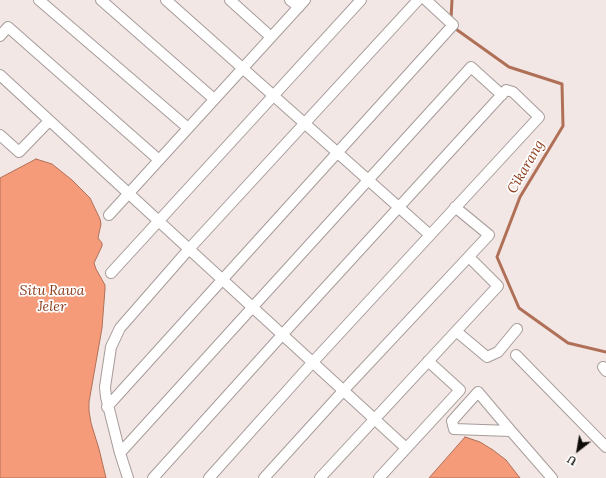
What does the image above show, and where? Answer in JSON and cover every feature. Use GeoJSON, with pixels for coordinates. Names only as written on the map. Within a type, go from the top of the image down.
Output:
{"type":"FeatureCollection","features":[{"type":"Feature","properties":{"kind":"street"},"geometry":{"type":"LineString","coordinates":[[39,0],[188,128]]}},
{"type":"Feature","properties":{"kind":"street"},"geometry":{"type":"LineString","coordinates":[[101,0],[214,99]]}},
{"type":"Feature","properties":{"kind":"street"},"geometry":{"type":"LineString","coordinates":[[166,0],[430,235]]}},
{"type":"Feature","properties":{"kind":"street"},"geometry":{"type":"LineString","coordinates":[[230,0],[271,38]]}},
{"type":"Feature","properties":{"kind":"street"},"geometry":{"type":"LineString","coordinates":[[109,215],[302,4],[290,0]]}},
{"type":"Feature","properties":{"kind":"street"},"geometry":{"type":"LineString","coordinates":[[111,273],[361,0]]}},
{"type":"Feature","properties":{"kind":"street"},"geometry":{"type":"LineString","coordinates":[[128,478],[107,407],[105,387],[112,347],[120,328],[189,249],[418,0]]}},
{"type":"Feature","properties":{"kind":"street"},"geometry":{"type":"LineString","coordinates":[[107,407],[453,25],[426,0]]}},
{"type":"Feature","properties":{"kind":"street"},"geometry":{"type":"LineString","coordinates":[[0,36],[8,27],[159,160]]}},
{"type":"Feature","properties":{"kind":"street"},"geometry":{"type":"LineString","coordinates":[[120,453],[471,68],[502,95]]}},
{"type":"Feature","properties":{"kind":"street"},"geometry":{"type":"LineString","coordinates":[[0,75],[406,448]]}},
{"type":"Feature","properties":{"kind":"street"},"geometry":{"type":"LineString","coordinates":[[153,478],[506,90],[513,92],[539,117],[312,363],[209,478]]}},
{"type":"Feature","properties":{"kind":"street"},"geometry":{"type":"LineString","coordinates":[[0,135],[19,152],[49,121]]}},
{"type":"Feature","properties":{"kind":"street"},"geometry":{"type":"LineString","coordinates":[[264,478],[343,390],[489,235],[455,207]]}},
{"type":"Feature","properties":{"kind":"street"},"geometry":{"type":"LineString","coordinates":[[320,478],[498,286],[469,257]]}},
{"type":"Feature","properties":{"kind":"street"},"geometry":{"type":"LineString","coordinates":[[456,331],[487,357],[498,352],[517,329]]}},
{"type":"Feature","properties":{"kind":"street"},"geometry":{"type":"LineString","coordinates":[[516,355],[606,447]]}},
{"type":"Feature","properties":{"kind":"street"},"geometry":{"type":"LineString","coordinates":[[379,478],[460,390],[428,361]]}},
{"type":"Feature","properties":{"kind":"street"},"geometry":{"type":"LineString","coordinates":[[510,430],[454,429],[452,421],[478,392],[552,478]]}},
{"type":"Feature","properties":{"kind":"water","name":"Situ Rawa Jeler"},"geometry":{"type":"Polygon","coordinates":[[[36,159],[52,164],[72,180],[90,198],[100,219],[101,224],[98,238],[102,243],[102,246],[94,263],[105,285],[105,289],[102,328],[89,402],[89,411],[106,478],[0,478],[0,178],[36,159]]]}},
{"type":"Feature","properties":{"kind":"water"},"geometry":{"type":"Polygon","coordinates":[[[465,437],[480,442],[493,450],[506,460],[520,478],[429,478],[465,437]]]}},
{"type":"Feature","properties":{"kind":"waterway","name":"Cikarang"},"geometry":{"type":"LineString","coordinates":[[451,19],[452,0]]}},
{"type":"Feature","properties":{"kind":"waterway","name":"Cikarang"},"geometry":{"type":"LineString","coordinates":[[453,27],[509,67],[562,84],[563,126],[520,197],[497,257],[519,308],[568,343],[606,352]]}}]}
